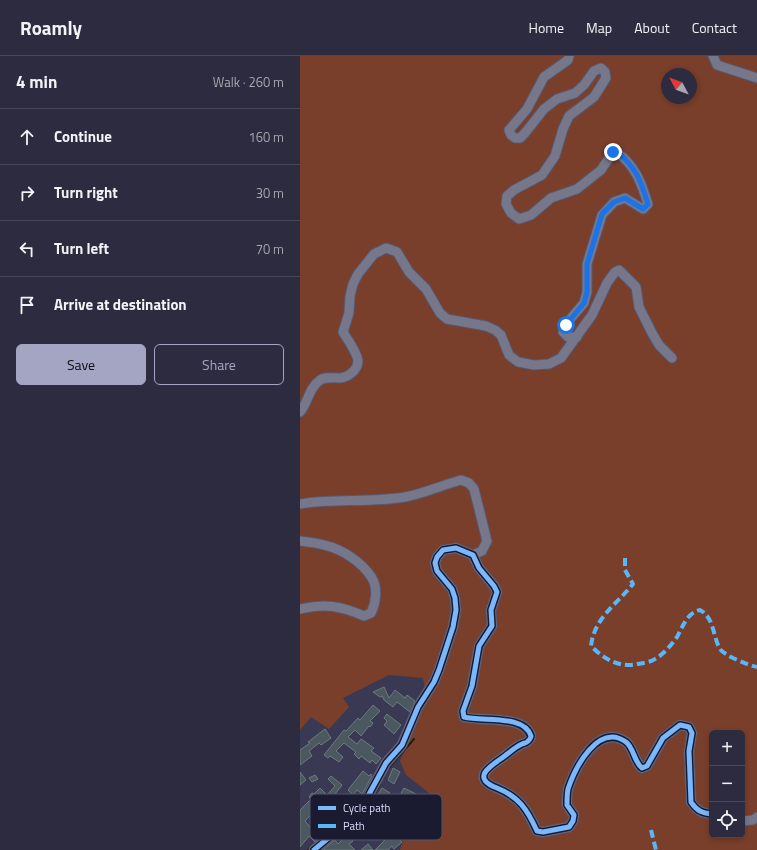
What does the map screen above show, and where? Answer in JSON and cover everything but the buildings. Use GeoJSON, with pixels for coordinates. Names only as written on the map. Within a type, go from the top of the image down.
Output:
{"type":"FeatureCollection","features":[{"type":"Feature","properties":{"kind":"street"},"geometry":{"type":"LineString","coordinates":[[569,56],[568,60],[544,78],[527,109],[509,130],[510,135],[515,138],[520,138],[544,109],[557,99],[575,93],[584,85],[594,71],[601,68],[605,72],[606,78],[594,97],[569,116],[562,129],[555,156],[542,175],[514,190],[508,196],[506,204],[511,213],[518,219],[531,215],[551,198],[576,189],[601,170],[613,152],[617,152],[632,166],[641,181],[648,204],[643,209],[625,198],[614,202],[602,214],[587,264],[587,292],[584,303],[566,325],[563,332],[568,337],[577,336]]}},
{"type":"Feature","properties":{"kind":"street"},"geometry":{"type":"LineString","coordinates":[[713,56],[717,65],[757,78]]}},
{"type":"Feature","properties":{"kind":"street"},"geometry":{"type":"LineString","coordinates":[[300,412],[305,406],[311,391],[319,380],[325,378],[341,378],[348,376],[354,371],[357,364],[357,358],[343,332],[349,313],[350,296],[353,284],[358,274],[374,254],[386,248],[397,252],[409,272],[426,289],[440,312],[447,319],[486,326],[495,330],[501,336],[509,355],[518,362],[534,365],[549,364],[561,358],[592,316],[607,283],[615,272],[619,270],[636,287],[639,307],[652,333],[659,345],[672,358]]}},
{"type":"Feature","properties":{"kind":"street"},"geometry":{"type":"LineString","coordinates":[[300,504],[316,501],[377,500],[406,497],[461,480],[469,483],[474,490],[487,541],[482,551],[473,555]]}},
{"type":"Feature","properties":{"kind":"street"},"geometry":{"type":"LineString","coordinates":[[300,541],[325,545],[341,551],[362,566],[372,578],[376,593],[374,606],[370,613],[364,616],[332,606],[315,605],[300,609]]}},
{"type":"Feature","properties":{"kind":"street"},"geometry":{"type":"LineString","coordinates":[[369,794],[386,763],[402,745],[418,707],[434,682],[439,670],[453,627],[456,610],[455,598],[452,590],[437,571],[435,563],[437,557],[443,550],[456,548],[473,555],[479,568],[497,592],[491,610],[492,626],[479,646],[472,686],[463,711],[464,717],[516,723],[530,731],[531,736],[528,741],[487,768],[484,774],[484,780],[487,784],[508,792],[519,801],[527,811],[537,831],[543,832],[569,827],[573,821],[574,815],[567,804],[568,790],[583,757],[593,746],[605,738],[613,736],[620,738],[628,743],[638,764],[642,768],[647,766],[663,738],[680,726],[689,727],[692,733],[689,751],[691,802],[695,808],[702,813],[709,814]]}},
{"type":"Feature","properties":{"kind":"street"},"geometry":{"type":"LineString","coordinates":[[745,821],[753,820],[757,817]]}},
{"type":"Feature","properties":{"kind":"street"},"geometry":{"type":"LineString","coordinates":[[314,850],[325,840]]}},
{"type":"Feature","properties":{"kind":"shaded area"},"geometry":{"type":"Polygon","coordinates":[[[300,56],[757,56],[757,850],[400,850],[403,840],[442,840],[442,794],[429,794],[406,775],[400,761],[427,700],[423,678],[389,675],[343,698],[349,707],[329,729],[311,717],[300,730],[300,56]]]}},
{"type":"Feature","properties":{"kind":"waterway"},"geometry":{"type":"LineString","coordinates":[[387,770],[414,739]]}},
{"type":"Feature","properties":{"kind":"waterway"},"geometry":{"type":"LineString","coordinates":[[374,794],[384,775]]}},
{"type":"Feature","properties":{"kind":"waterway"},"geometry":{"type":"LineString","coordinates":[[308,850],[312,846]]}},
{"type":"Feature","properties":{"kind":"marked path"},"geometry":{"type":"LineString","coordinates":[[625,558],[625,570],[633,584],[601,619],[593,636],[591,646],[596,651],[612,661],[624,665],[651,661],[661,655],[670,646],[677,637],[683,624],[692,614],[700,610],[705,613],[711,622],[720,649],[737,660],[757,667]]}},
{"type":"Feature","properties":{"kind":"marked path"},"geometry":{"type":"LineString","coordinates":[[651,830],[656,850]]}},
{"type":"Feature","properties":{"kind":"cycle path"},"geometry":{"type":"LineString","coordinates":[[369,794],[386,763],[402,745],[418,707],[434,682],[439,670],[453,627],[456,610],[455,598],[452,589],[437,571],[435,563],[437,557],[443,550],[456,548],[473,555],[479,568],[497,592],[491,610],[492,626],[479,646],[472,686],[463,711],[464,717],[502,720],[520,724],[527,729],[531,736],[527,742],[514,748],[492,765],[485,773],[485,780],[489,784],[511,795],[517,800],[530,816],[537,831],[543,832],[569,827],[573,821],[574,815],[567,805],[568,789],[576,770],[589,750],[606,738],[616,737],[629,745],[637,762],[642,768],[647,766],[663,738],[680,725],[689,727],[692,733],[689,751],[691,802],[695,808],[709,814]]}},
{"type":"Feature","properties":{"kind":"cycle path"},"geometry":{"type":"LineString","coordinates":[[314,850],[326,840]]}},
{"type":"Feature","properties":{"kind":"route"},"geometry":{"type":"LineString","coordinates":[[566,325],[584,303],[587,292],[587,264],[602,214],[614,202],[625,198],[643,209],[648,204],[641,181],[632,166],[617,152],[613,152]]}}]}
